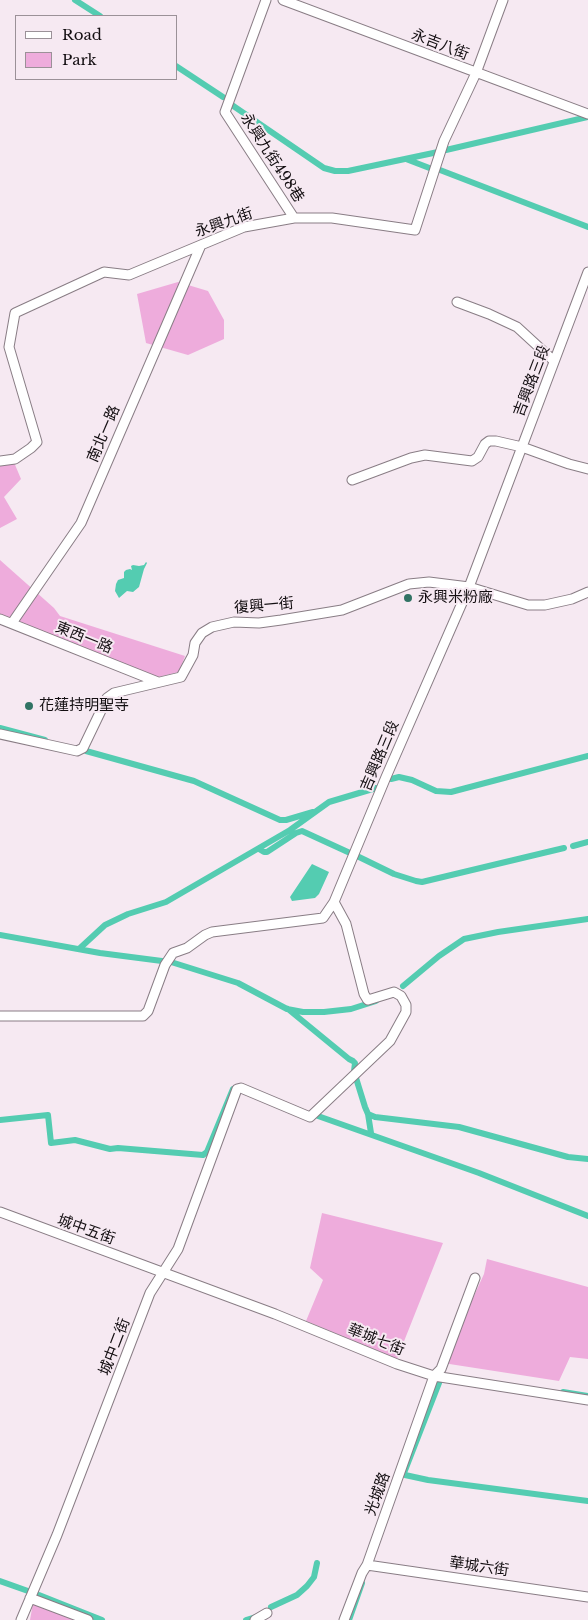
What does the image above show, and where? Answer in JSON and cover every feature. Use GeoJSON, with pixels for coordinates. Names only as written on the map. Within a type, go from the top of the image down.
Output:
{"type":"FeatureCollection","features":[{"type":"Feature","properties":{"kind":"street","name":"永興九街498巷"},"geometry":{"type":"LineString","coordinates":[[266,0],[225,112],[294,218]]}},
{"type":"Feature","properties":{"kind":"street","name":"永吉八街"},"geometry":{"type":"LineString","coordinates":[[283,0],[588,114]]}},
{"type":"Feature","properties":{"kind":"street","name":"永興九街"},"geometry":{"type":"LineString","coordinates":[[0,461],[15,459],[37,442],[9,347],[15,313],[104,272],[129,275],[244,227],[294,218],[332,218],[415,230],[444,141],[476,73],[503,0]]}},
{"type":"Feature","properties":{"kind":"street","name":"南北一路"},"geometry":{"type":"LineString","coordinates":[[12,624],[81,523],[201,245]]}},
{"type":"Feature","properties":{"kind":"street","name":"吉興路三段"},"geometry":{"type":"LineString","coordinates":[[334,902],[469,587],[554,361],[585,287],[588,272]]}},
{"type":"Feature","properties":{"kind":"street"},"geometry":{"type":"LineString","coordinates":[[456,302],[517,327],[554,361]]}},
{"type":"Feature","properties":{"kind":"street"},"geometry":{"type":"LineString","coordinates":[[352,480],[411,458],[426,455],[472,461],[478,457],[485,444],[489,441],[522,446],[569,464],[588,469]]}},
{"type":"Feature","properties":{"kind":"street","name":"復興一街"},"geometry":{"type":"LineString","coordinates":[[0,734],[77,751],[84,748],[107,698],[114,693],[180,678],[193,655],[195,643],[202,633],[212,627],[234,622],[259,623],[342,610],[409,584],[429,582],[469,587],[528,605],[546,605],[572,599],[588,592]]}},
{"type":"Feature","properties":{"kind":"street","name":"東西一路"},"geometry":{"type":"LineString","coordinates":[[0,619],[158,682]]}},
{"type":"Feature","properties":{"kind":"street"},"geometry":{"type":"LineString","coordinates":[[0,1016],[143,1016],[148,1011],[166,965],[173,953],[187,948],[212,932],[323,918],[334,902]]}},
{"type":"Feature","properties":{"kind":"street","name":"城中二街"},"geometry":{"type":"LineString","coordinates":[[21,1620],[57,1535],[150,1293],[178,1249],[237,1089],[241,1088],[310,1117],[390,1041],[406,1012],[406,1005],[401,996],[394,992],[368,1000],[364,994],[346,924],[334,902]]}},
{"type":"Feature","properties":{"kind":"street","name":"城中五街"},"geometry":{"type":"LineString","coordinates":[[0,1212],[162,1273]]}},
{"type":"Feature","properties":{"kind":"street","name":"華城七街"},"geometry":{"type":"LineString","coordinates":[[162,1273],[275,1314],[397,1364],[434,1376],[588,1400]]}},
{"type":"Feature","properties":{"kind":"street","name":"光城路"},"geometry":{"type":"LineString","coordinates":[[344,1620],[362,1572],[367,1565],[434,1376],[441,1369],[475,1278]]}},
{"type":"Feature","properties":{"kind":"street","name":"華城六街"},"geometry":{"type":"LineString","coordinates":[[367,1565],[588,1597]]}},
{"type":"Feature","properties":{"kind":"street"},"geometry":{"type":"LineString","coordinates":[[30,1598],[88,1620]]}},
{"type":"Feature","properties":{"kind":"street"},"geometry":{"type":"LineString","coordinates":[[255,1620],[267,1613]]}},
{"type":"Feature","properties":{"kind":"green space"},"geometry":{"type":"Polygon","coordinates":[[[178,282],[208,291],[224,320],[224,339],[188,355],[146,343],[137,294],[178,282]]]}},
{"type":"Feature","properties":{"kind":"green space"},"geometry":{"type":"Polygon","coordinates":[[[13,460],[21,479],[4,497],[17,519],[0,528],[0,462],[13,460]]]}},
{"type":"Feature","properties":{"kind":"green space"},"geometry":{"type":"Polygon","coordinates":[[[0,560],[54,608],[60,616],[185,656],[179,672],[150,679],[0,617],[0,560]]]}},
{"type":"Feature","properties":{"kind":"green space"},"geometry":{"type":"Polygon","coordinates":[[[322,1213],[443,1243],[397,1359],[306,1321],[323,1280],[310,1268],[322,1213]]]}},
{"type":"Feature","properties":{"kind":"green space"},"geometry":{"type":"Polygon","coordinates":[[[487,1259],[588,1287],[588,1359],[570,1357],[559,1381],[443,1363],[484,1274],[487,1259]]]}},
{"type":"Feature","properties":{"kind":"green space"},"geometry":{"type":"Polygon","coordinates":[[[33,1603],[78,1620],[30,1620],[33,1603]]]}},
{"type":"Feature","properties":{"kind":"shaded area"},"geometry":{"type":"Polygon","coordinates":[[[146,562],[139,587],[133,592],[127,591],[119,598],[115,591],[116,584],[118,580],[124,578],[124,572],[132,570],[131,566],[133,565],[144,565],[146,562]]]}},
{"type":"Feature","properties":{"kind":"shaded area"},"geometry":{"type":"Polygon","coordinates":[[[312,864],[329,872],[319,894],[315,898],[292,901],[290,897],[312,864]]]}},
{"type":"Feature","properties":{"kind":"waterway"},"geometry":{"type":"LineString","coordinates":[[75,0],[98,15]]}},
{"type":"Feature","properties":{"kind":"waterway"},"geometry":{"type":"LineString","coordinates":[[178,67],[223,97]]}},
{"type":"Feature","properties":{"kind":"waterway"},"geometry":{"type":"LineString","coordinates":[[229,103],[324,168],[335,171],[348,171],[438,152]]}},
{"type":"Feature","properties":{"kind":"waterway"},"geometry":{"type":"LineString","coordinates":[[446,150],[588,117]]}},
{"type":"Feature","properties":{"kind":"waterway"},"geometry":{"type":"LineString","coordinates":[[406,159],[432,169]]}},
{"type":"Feature","properties":{"kind":"waterway"},"geometry":{"type":"LineString","coordinates":[[440,170],[588,227]]}},
{"type":"Feature","properties":{"kind":"waterway"},"geometry":{"type":"LineString","coordinates":[[0,728],[45,740]]}},
{"type":"Feature","properties":{"kind":"waterway"},"geometry":{"type":"LineString","coordinates":[[86,751],[194,781],[280,820],[313,812]]}},
{"type":"Feature","properties":{"kind":"waterway"},"geometry":{"type":"LineString","coordinates":[[391,779],[399,777],[412,780],[436,791],[451,792],[588,756]]}},
{"type":"Feature","properties":{"kind":"waterway"},"geometry":{"type":"LineString","coordinates":[[79,949],[105,925],[128,914],[166,902],[290,830],[329,802],[376,788]]}},
{"type":"Feature","properties":{"kind":"waterway"},"geometry":{"type":"LineString","coordinates":[[259,849],[267,852],[302,831],[350,853]]}},
{"type":"Feature","properties":{"kind":"waterway"},"geometry":{"type":"LineString","coordinates":[[573,846],[588,842]]}},
{"type":"Feature","properties":{"kind":"waterway"},"geometry":{"type":"LineString","coordinates":[[357,856],[394,874],[422,882],[564,848]]}},
{"type":"Feature","properties":{"kind":"waterway"},"geometry":{"type":"LineString","coordinates":[[403,986],[439,956],[464,939],[588,919]]}},
{"type":"Feature","properties":{"kind":"waterway"},"geometry":{"type":"LineString","coordinates":[[0,935],[100,953],[162,961]]}},
{"type":"Feature","properties":{"kind":"waterway"},"geometry":{"type":"LineString","coordinates":[[171,962],[238,983],[287,1009],[303,1012],[324,1012],[351,1009],[376,1001]]}},
{"type":"Feature","properties":{"kind":"waterway"},"geometry":{"type":"LineString","coordinates":[[288,1009],[353,1061],[355,1063],[354,1071]]}},
{"type":"Feature","properties":{"kind":"waterway"},"geometry":{"type":"LineString","coordinates":[[356,1078],[368,1114],[375,1117],[459,1127],[568,1157],[588,1159]]}},
{"type":"Feature","properties":{"kind":"waterway"},"geometry":{"type":"LineString","coordinates":[[0,1120],[48,1115],[51,1143],[75,1140],[110,1149],[118,1148],[203,1155],[207,1152],[233,1089]]}},
{"type":"Feature","properties":{"kind":"waterway"},"geometry":{"type":"LineString","coordinates":[[368,1114],[371,1133]]}},
{"type":"Feature","properties":{"kind":"waterway"},"geometry":{"type":"LineString","coordinates":[[318,1116],[479,1173],[588,1216]]}},
{"type":"Feature","properties":{"kind":"waterway"},"geometry":{"type":"LineString","coordinates":[[439,1383],[404,1473],[405,1475],[428,1480],[588,1501]]}},
{"type":"Feature","properties":{"kind":"waterway"},"geometry":{"type":"LineString","coordinates":[[563,1392],[588,1396]]}},
{"type":"Feature","properties":{"kind":"waterway"},"geometry":{"type":"LineString","coordinates":[[271,1607],[297,1595],[307,1586],[314,1577],[317,1563]]}},
{"type":"Feature","properties":{"kind":"waterway"},"geometry":{"type":"LineString","coordinates":[[0,1581],[28,1591]]}},
{"type":"Feature","properties":{"kind":"waterway"},"geometry":{"type":"LineString","coordinates":[[349,1620],[362,1583]]}},
{"type":"Feature","properties":{"kind":"waterway"},"geometry":{"type":"LineString","coordinates":[[39,1595],[102,1620]]}},
{"type":"Feature","properties":{"kind":"waterway"},"geometry":{"type":"LineString","coordinates":[[246,1620],[259,1616]]}},
{"type":"Feature","properties":{"kind":"place","name":"永興米粉廠"},"geometry":{"type":"Point","coordinates":[408,598]}},
{"type":"Feature","properties":{"kind":"place","name":"花蓮持明聖寺"},"geometry":{"type":"Point","coordinates":[29,706]}}]}
